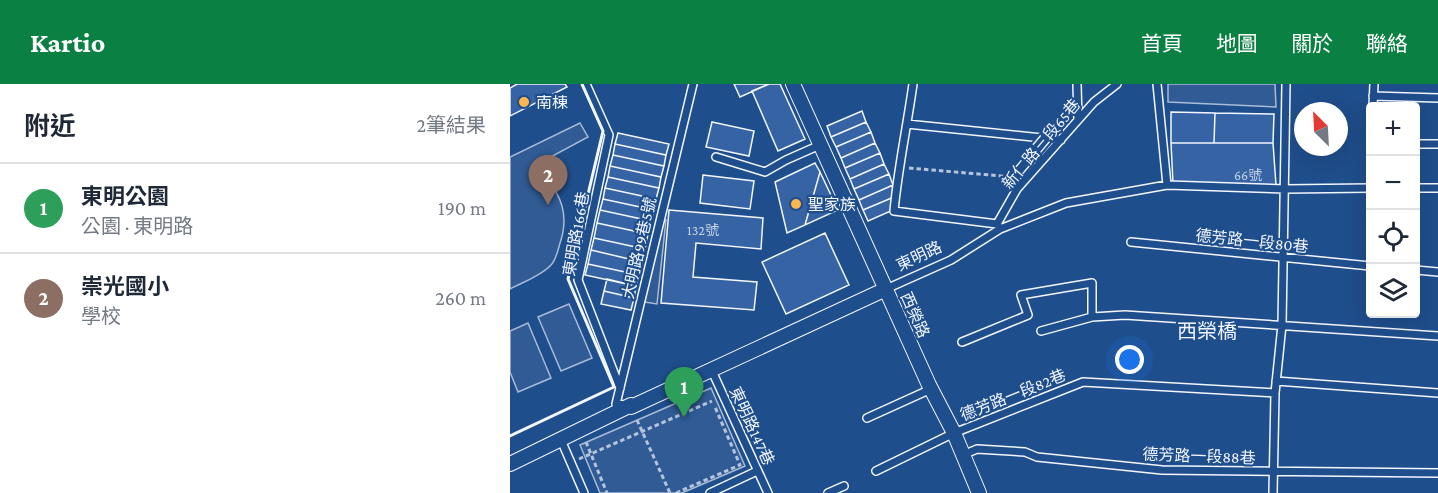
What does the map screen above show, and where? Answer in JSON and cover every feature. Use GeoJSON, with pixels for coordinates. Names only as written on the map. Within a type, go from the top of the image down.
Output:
{"type":"FeatureCollection","features":[{"type":"Feature","properties":{"kind":"street","name":"西榮路"},"geometry":{"type":"LineString","coordinates":[[794,84],[931,389],[954,433],[979,493]]}},
{"type":"Feature","properties":{"kind":"street","name":"東明路"},"geometry":{"type":"LineString","coordinates":[[510,464],[886,289]]}},
{"type":"Feature","properties":{"kind":"lane","name":"東明路166巷"},"geometry":{"type":"LineString","coordinates":[[586,84],[609,135],[578,280],[620,388]]}},
{"type":"Feature","properties":{"kind":"lane","name":"大明路99巷5號"},"geometry":{"type":"LineString","coordinates":[[620,388],[693,84]]}},
{"type":"Feature","properties":{"kind":"lane"},"geometry":{"type":"LineString","coordinates":[[913,84],[898,167],[894,212],[999,227]]}},
{"type":"Feature","properties":{"kind":"lane"},"geometry":{"type":"LineString","coordinates":[[1077,84],[1078,120]]}},
{"type":"Feature","properties":{"kind":"lane","name":"新仁路三段65巷"},"geometry":{"type":"LineString","coordinates":[[999,227],[1017,189],[1094,102],[1117,84]]}},
{"type":"Feature","properties":{"kind":"lane"},"geometry":{"type":"LineString","coordinates":[[1157,84],[1167,185]]}},
{"type":"Feature","properties":{"kind":"lane"},"geometry":{"type":"LineString","coordinates":[[1273,493],[1275,393],[1282,325],[1286,84]]}},
{"type":"Feature","properties":{"kind":"lane"},"geometry":{"type":"LineString","coordinates":[[1372,102],[1374,84]]}},
{"type":"Feature","properties":{"kind":"lane"},"geometry":{"type":"LineString","coordinates":[[1373,96],[1438,98]]}},
{"type":"Feature","properties":{"kind":"lane"},"geometry":{"type":"LineString","coordinates":[[907,124],[1061,140]]}},
{"type":"Feature","properties":{"kind":"lane"},"geometry":{"type":"LineString","coordinates":[[1420,144],[1438,144]]}},
{"type":"Feature","properties":{"kind":"lane"},"geometry":{"type":"LineString","coordinates":[[716,157],[765,172],[820,145]]}},
{"type":"Feature","properties":{"kind":"lane","name":"東明路"},"geometry":{"type":"LineString","coordinates":[[886,289],[951,260],[999,227],[1066,204],[1167,185],[1284,189],[1366,188]]}},
{"type":"Feature","properties":{"kind":"lane"},"geometry":{"type":"LineString","coordinates":[[1420,188],[1438,188]]}},
{"type":"Feature","properties":{"kind":"lane","name":"德芳路一段80巷"},"geometry":{"type":"LineString","coordinates":[[1131,242],[1366,265]]}},
{"type":"Feature","properties":{"kind":"lane"},"geometry":{"type":"LineString","coordinates":[[1420,270],[1438,272]]}},
{"type":"Feature","properties":{"kind":"lane"},"geometry":{"type":"LineString","coordinates":[[962,342],[1028,315],[1022,295],[1092,283],[1092,317]]}},
{"type":"Feature","properties":{"kind":"lane"},"geometry":{"type":"LineString","coordinates":[[1041,331],[1092,317],[1125,315],[1438,336]]}},
{"type":"Feature","properties":{"kind":"lane","name":"東明路147巷"},"geometry":{"type":"LineString","coordinates":[[712,371],[768,493]]}},
{"type":"Feature","properties":{"kind":"lane"},"geometry":{"type":"LineString","coordinates":[[1276,381],[1438,393]]}},
{"type":"Feature","properties":{"kind":"lane","name":"德芳路一段82巷"},"geometry":{"type":"LineString","coordinates":[[876,471],[954,433],[1083,382],[1275,393]]}},
{"type":"Feature","properties":{"kind":"lane"},"geometry":{"type":"LineString","coordinates":[[620,388],[616,404],[631,406]]}},
{"type":"Feature","properties":{"kind":"lane"},"geometry":{"type":"LineString","coordinates":[[867,418],[931,389]]}},
{"type":"Feature","properties":{"kind":"lane"},"geometry":{"type":"LineString","coordinates":[[561,440],[584,493]]}},
{"type":"Feature","properties":{"kind":"lane","name":"德芳路一段88巷"},"geometry":{"type":"LineString","coordinates":[[963,455],[977,450],[1025,452],[1037,457],[1162,470],[1438,473]]}},
{"type":"Feature","properties":{"kind":"lane"},"geometry":{"type":"LineString","coordinates":[[710,493],[757,471]]}},
{"type":"Feature","properties":{"kind":"lane"},"geometry":{"type":"LineString","coordinates":[[828,493],[844,486]]}},
{"type":"Feature","properties":{"kind":"path"},"geometry":{"type":"LineString","coordinates":[[898,167],[1028,178]]}},
{"type":"Feature","properties":{"kind":"path"},"geometry":{"type":"LineString","coordinates":[[607,493],[591,454],[712,400],[740,465],[676,493]]}},
{"type":"Feature","properties":{"kind":"path"},"geometry":{"type":"LineString","coordinates":[[631,406],[670,493]]}},
{"type":"Feature","properties":{"kind":"shaded area"},"geometry":{"type":"Polygon","coordinates":[[[1168,84],[1275,84],[1276,107],[1168,102],[1168,84]]]}},
{"type":"Feature","properties":{"kind":"shaded area"},"geometry":{"type":"Polygon","coordinates":[[[580,123],[588,137],[532,167],[549,182],[563,210],[563,231],[556,258],[551,265],[532,279],[510,289],[510,157],[580,123]]]}},
{"type":"Feature","properties":{"kind":"shaded area"},"geometry":{"type":"Polygon","coordinates":[[[666,220],[657,304],[644,302],[662,221],[666,220]]]}},
{"type":"Feature","properties":{"kind":"shaded area"},"geometry":{"type":"Polygon","coordinates":[[[569,304],[592,358],[561,371],[538,317],[569,304]]]}},
{"type":"Feature","properties":{"kind":"shaded area"},"geometry":{"type":"Polygon","coordinates":[[[528,323],[551,378],[518,392],[510,372],[510,331],[528,323]]]}},
{"type":"Feature","properties":{"kind":"shaded area"},"geometry":{"type":"Polygon","coordinates":[[[711,388],[745,466],[682,493],[600,493],[580,445],[711,388]]]}},
{"type":"Feature","properties":{"kind":"building","name":"南棟"},"geometry":{"type":"Polygon","coordinates":[[[517,84],[565,84],[567,87],[510,116],[510,88],[517,84]]]}},
{"type":"Feature","properties":{"kind":"building"},"geometry":{"type":"Polygon","coordinates":[[[734,84],[769,84],[740,97],[734,84]]]}},
{"type":"Feature","properties":{"kind":"building"},"geometry":{"type":"Polygon","coordinates":[[[769,84],[780,84],[805,139],[778,151],[752,91],[769,84]]]}},
{"type":"Feature","properties":{"kind":"building"},"geometry":{"type":"Polygon","coordinates":[[[862,111],[866,122],[831,137],[827,126],[862,111]]]}},
{"type":"Feature","properties":{"kind":"building"},"geometry":{"type":"Polygon","coordinates":[[[1171,112],[1215,113],[1214,143],[1171,143],[1171,112]]]}},
{"type":"Feature","properties":{"kind":"building"},"geometry":{"type":"Polygon","coordinates":[[[1215,113],[1274,114],[1273,143],[1214,143],[1215,113]]]}},
{"type":"Feature","properties":{"kind":"building"},"geometry":{"type":"Polygon","coordinates":[[[712,122],[754,131],[749,156],[706,147],[712,122]]]}},
{"type":"Feature","properties":{"kind":"building"},"geometry":{"type":"Polygon","coordinates":[[[866,122],[871,132],[836,147],[831,137],[866,122]]]}},
{"type":"Feature","properties":{"kind":"building"},"geometry":{"type":"Polygon","coordinates":[[[871,132],[875,143],[841,158],[836,147],[871,132]]]}},
{"type":"Feature","properties":{"kind":"building"},"geometry":{"type":"Polygon","coordinates":[[[618,133],[669,144],[666,155],[615,144],[618,133]]]}},
{"type":"Feature","properties":{"kind":"building"},"geometry":{"type":"Polygon","coordinates":[[[875,143],[880,153],[845,168],[841,158],[875,143]]]}},
{"type":"Feature","properties":{"kind":"building"},"geometry":{"type":"Polygon","coordinates":[[[1171,143],[1273,143],[1276,185],[1173,183],[1171,143]]]}},
{"type":"Feature","properties":{"kind":"building"},"geometry":{"type":"Polygon","coordinates":[[[615,144],[666,155],[664,166],[613,155],[615,144]]]}},
{"type":"Feature","properties":{"kind":"building"},"geometry":{"type":"Polygon","coordinates":[[[880,153],[884,164],[850,179],[845,168],[880,153]]]}},
{"type":"Feature","properties":{"kind":"building"},"geometry":{"type":"Polygon","coordinates":[[[613,155],[664,166],[661,177],[610,166],[613,155]]]}},
{"type":"Feature","properties":{"kind":"building","name":"聖家族"},"geometry":{"type":"Polygon","coordinates":[[[815,163],[820,172],[805,225],[787,233],[775,182],[815,163]]]}},
{"type":"Feature","properties":{"kind":"building"},"geometry":{"type":"Polygon","coordinates":[[[884,164],[889,174],[854,189],[850,179],[884,164]]]}},
{"type":"Feature","properties":{"kind":"building"},"geometry":{"type":"Polygon","coordinates":[[[610,166],[661,177],[659,188],[608,177],[610,166]]]}},
{"type":"Feature","properties":{"kind":"building"},"geometry":{"type":"Polygon","coordinates":[[[820,172],[838,210],[805,225],[820,172]]]}},
{"type":"Feature","properties":{"kind":"building"},"geometry":{"type":"Polygon","coordinates":[[[889,174],[893,185],[859,200],[854,189],[889,174]]]}},
{"type":"Feature","properties":{"kind":"building"},"geometry":{"type":"Polygon","coordinates":[[[703,175],[754,181],[750,209],[700,203],[703,175]]]}},
{"type":"Feature","properties":{"kind":"building"},"geometry":{"type":"Polygon","coordinates":[[[608,177],[659,188],[656,199],[605,188],[608,177]]]}},
{"type":"Feature","properties":{"kind":"building"},"geometry":{"type":"Polygon","coordinates":[[[893,185],[894,197],[863,210],[859,200],[893,185]]]}},
{"type":"Feature","properties":{"kind":"building"},"geometry":{"type":"Polygon","coordinates":[[[605,188],[656,199],[654,210],[603,199],[605,188]]]}},
{"type":"Feature","properties":{"kind":"building"},"geometry":{"type":"Polygon","coordinates":[[[894,197],[893,210],[868,221],[863,210],[894,197]]]}},
{"type":"Feature","properties":{"kind":"building"},"geometry":{"type":"Polygon","coordinates":[[[603,199],[654,210],[651,221],[600,210],[603,199]]]}},
{"type":"Feature","properties":{"kind":"building"},"geometry":{"type":"Polygon","coordinates":[[[600,210],[651,221],[648,234],[597,223],[600,210]]]}},
{"type":"Feature","properties":{"kind":"building"},"geometry":{"type":"Polygon","coordinates":[[[669,210],[763,218],[761,249],[696,243],[693,277],[757,282],[754,310],[661,303],[669,210]]]}},
{"type":"Feature","properties":{"kind":"building"},"geometry":{"type":"Polygon","coordinates":[[[597,223],[648,234],[645,249],[594,238],[597,223]]]}},
{"type":"Feature","properties":{"kind":"building"},"geometry":{"type":"Polygon","coordinates":[[[825,233],[849,285],[786,314],[762,262],[825,233]]]}},
{"type":"Feature","properties":{"kind":"building"},"geometry":{"type":"Polygon","coordinates":[[[594,238],[645,249],[642,262],[591,250],[594,238]]]}},
{"type":"Feature","properties":{"kind":"building"},"geometry":{"type":"Polygon","coordinates":[[[591,250],[642,262],[639,275],[588,264],[591,250]]]}},
{"type":"Feature","properties":{"kind":"building"},"geometry":{"type":"Polygon","coordinates":[[[588,264],[639,275],[636,286],[585,275],[588,264]]]}},
{"type":"Feature","properties":{"kind":"building"},"geometry":{"type":"Polygon","coordinates":[[[607,279],[636,286],[634,298],[604,291],[607,279]]]}},
{"type":"Feature","properties":{"kind":"building"},"geometry":{"type":"Polygon","coordinates":[[[604,291],[634,298],[631,310],[601,304],[604,291]]]}},
{"type":"Feature","properties":{"kind":"wall"},"geometry":{"type":"LineString","coordinates":[[510,436],[614,387],[568,279],[603,131],[582,84]]}},
{"type":"Feature","properties":{"kind":"place","name":"南棟"},"geometry":{"type":"Point","coordinates":[524,102]}},
{"type":"Feature","properties":{"kind":"place","name":"聖家族"},"geometry":{"type":"Point","coordinates":[796,204]}},
{"type":"Feature","properties":{"kind":"place","name":"崇光國小"},"geometry":{"type":"Point","coordinates":[548,205]}},
{"type":"Feature","properties":{"kind":"place","name":"東明公園"},"geometry":{"type":"Point","coordinates":[684,417]}},
{"type":"Feature","properties":{"kind":"district","name":"西榮橋"},"geometry":{"type":"Point","coordinates":[1207,331]}}]}
